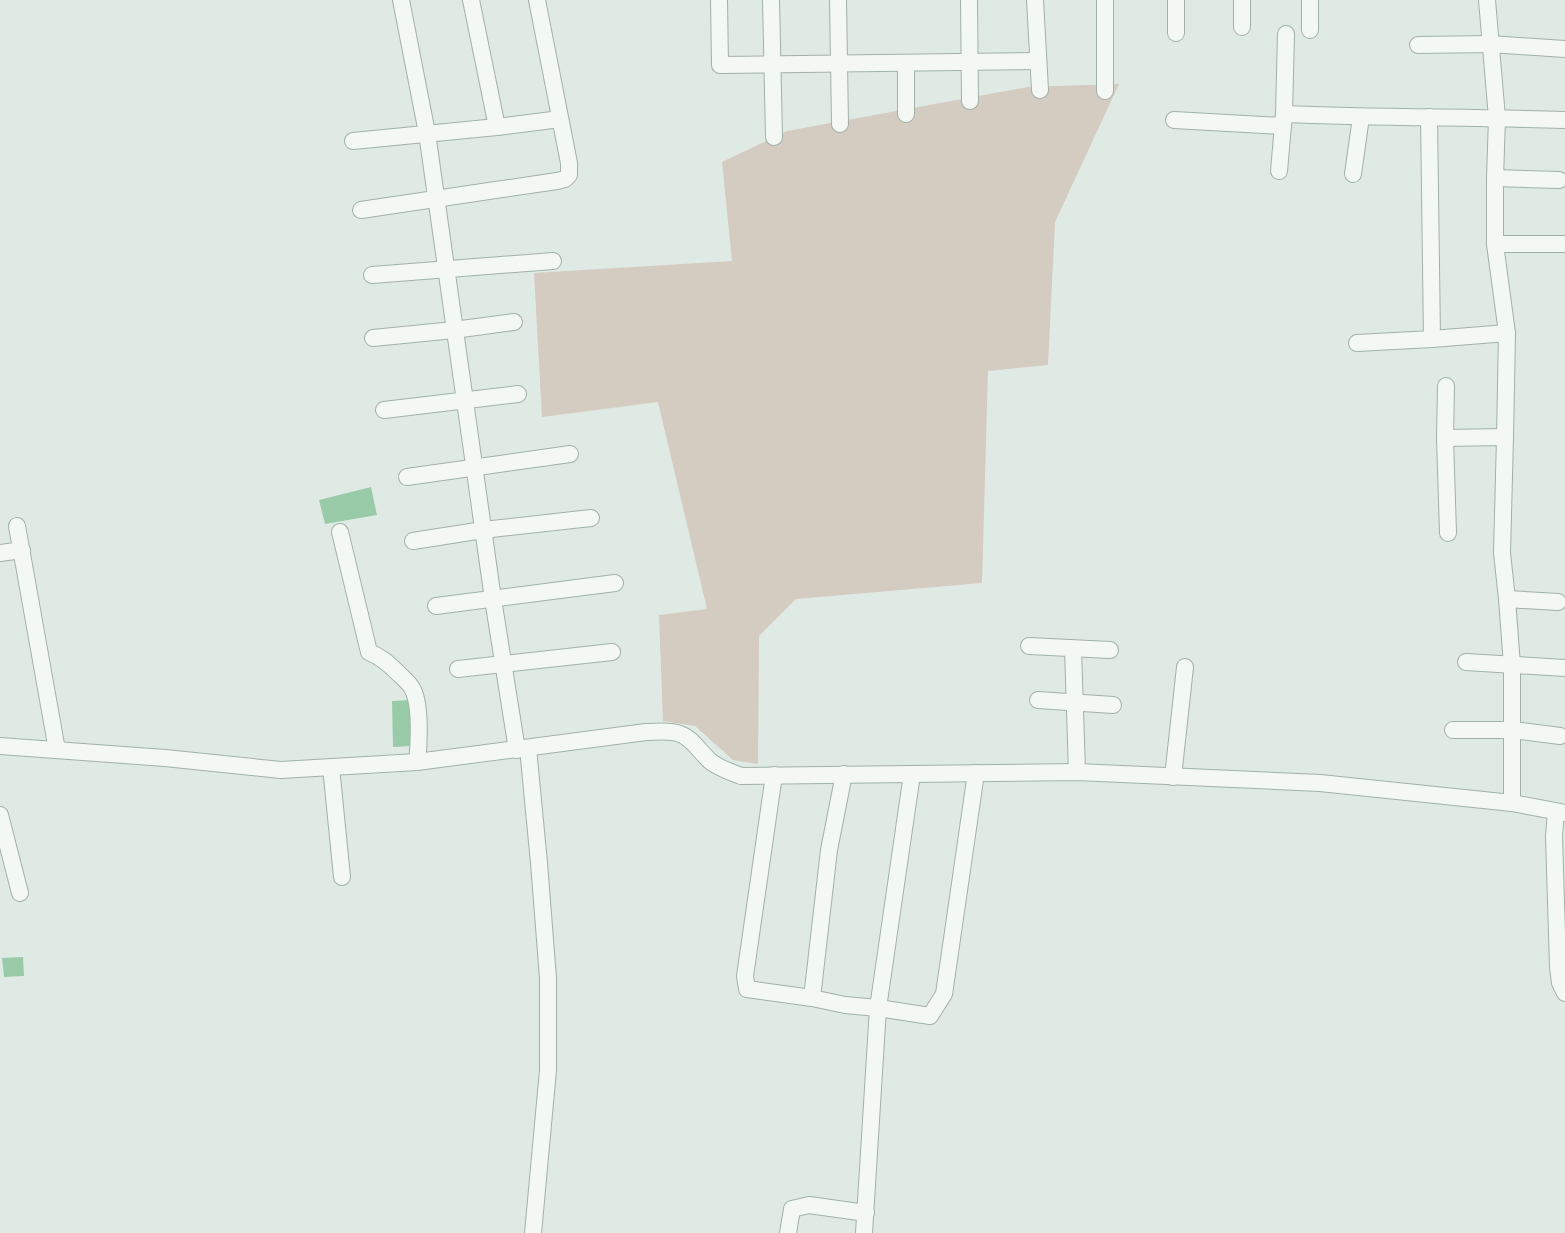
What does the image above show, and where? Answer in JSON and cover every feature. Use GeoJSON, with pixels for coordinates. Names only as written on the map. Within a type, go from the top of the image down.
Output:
{"type":"FeatureCollection","features":[{"type":"Feature","properties":{"kind":"street"},"geometry":{"type":"LineString","coordinates":[[401,0],[427,133],[493,599],[503,663],[522,749],[539,863],[548,978],[548,1070],[533,1233]]}},
{"type":"Feature","properties":{"kind":"street"},"geometry":{"type":"LineString","coordinates":[[471,0],[497,127]]}},
{"type":"Feature","properties":{"kind":"street"},"geometry":{"type":"LineString","coordinates":[[361,210],[565,179],[569,175],[570,170],[537,0]]}},
{"type":"Feature","properties":{"kind":"street"},"geometry":{"type":"LineString","coordinates":[[719,0],[720,65],[1038,61]]}},
{"type":"Feature","properties":{"kind":"street"},"geometry":{"type":"LineString","coordinates":[[771,0],[774,137]]}},
{"type":"Feature","properties":{"kind":"street"},"geometry":{"type":"LineString","coordinates":[[838,0],[840,124]]}},
{"type":"Feature","properties":{"kind":"street"},"geometry":{"type":"LineString","coordinates":[[969,0],[970,101]]}},
{"type":"Feature","properties":{"kind":"street"},"geometry":{"type":"LineString","coordinates":[[1035,0],[1040,90]]}},
{"type":"Feature","properties":{"kind":"street"},"geometry":{"type":"LineString","coordinates":[[1105,0],[1105,91]]}},
{"type":"Feature","properties":{"kind":"street"},"geometry":{"type":"LineString","coordinates":[[1176,0],[1176,33]]}},
{"type":"Feature","properties":{"kind":"street"},"geometry":{"type":"LineString","coordinates":[[1242,0],[1242,27]]}},
{"type":"Feature","properties":{"kind":"street"},"geometry":{"type":"LineString","coordinates":[[1310,0],[1310,30]]}},
{"type":"Feature","properties":{"kind":"street"},"geometry":{"type":"LineString","coordinates":[[1487,0],[1497,118],[1495,178],[1496,244],[1507,333],[1502,553],[1512,665],[1512,803]]}},
{"type":"Feature","properties":{"kind":"street"},"geometry":{"type":"LineString","coordinates":[[1279,171],[1283,120],[1286,34]]}},
{"type":"Feature","properties":{"kind":"street"},"geometry":{"type":"LineString","coordinates":[[1418,45],[1490,44],[1565,49]]}},
{"type":"Feature","properties":{"kind":"street"},"geometry":{"type":"LineString","coordinates":[[906,63],[906,114]]}},
{"type":"Feature","properties":{"kind":"street"},"geometry":{"type":"LineString","coordinates":[[1353,174],[1361,117]]}},
{"type":"Feature","properties":{"kind":"street"},"geometry":{"type":"LineString","coordinates":[[1174,120],[1283,120],[1361,117],[1565,120]]}},
{"type":"Feature","properties":{"kind":"street"},"geometry":{"type":"LineString","coordinates":[[1429,117],[1432,339]]}},
{"type":"Feature","properties":{"kind":"street"},"geometry":{"type":"LineString","coordinates":[[354,141],[497,127],[560,119]]}},
{"type":"Feature","properties":{"kind":"street"},"geometry":{"type":"LineString","coordinates":[[1495,178],[1559,180]]}},
{"type":"Feature","properties":{"kind":"street"},"geometry":{"type":"LineString","coordinates":[[1496,244],[1565,244]]}},
{"type":"Feature","properties":{"kind":"street"},"geometry":{"type":"LineString","coordinates":[[372,275],[553,261]]}},
{"type":"Feature","properties":{"kind":"street"},"geometry":{"type":"LineString","coordinates":[[374,338],[514,322]]}},
{"type":"Feature","properties":{"kind":"street"},"geometry":{"type":"LineString","coordinates":[[1358,343],[1507,333]]}},
{"type":"Feature","properties":{"kind":"street"},"geometry":{"type":"LineString","coordinates":[[1446,386],[1445,438],[1448,533]]}},
{"type":"Feature","properties":{"kind":"street"},"geometry":{"type":"LineString","coordinates":[[384,410],[518,394]]}},
{"type":"Feature","properties":{"kind":"street"},"geometry":{"type":"LineString","coordinates":[[1445,438],[1505,437]]}},
{"type":"Feature","properties":{"kind":"street"},"geometry":{"type":"LineString","coordinates":[[407,477],[570,454]]}},
{"type":"Feature","properties":{"kind":"street"},"geometry":{"type":"LineString","coordinates":[[413,541],[483,530],[591,518]]}},
{"type":"Feature","properties":{"kind":"street"},"geometry":{"type":"LineString","coordinates":[[17,526],[57,750]]}},
{"type":"Feature","properties":{"kind":"street"},"geometry":{"type":"LineString","coordinates":[[340,532],[369,652],[390,664],[409,683],[414,692],[418,711],[417,762]]}},
{"type":"Feature","properties":{"kind":"street"},"geometry":{"type":"LineString","coordinates":[[0,553],[22,550]]}},
{"type":"Feature","properties":{"kind":"street"},"geometry":{"type":"LineString","coordinates":[[436,606],[615,583]]}},
{"type":"Feature","properties":{"kind":"street"},"geometry":{"type":"LineString","coordinates":[[1507,599],[1558,602]]}},
{"type":"Feature","properties":{"kind":"street"},"geometry":{"type":"LineString","coordinates":[[1030,646],[1110,650]]}},
{"type":"Feature","properties":{"kind":"street"},"geometry":{"type":"LineString","coordinates":[[1073,649],[1077,772]]}},
{"type":"Feature","properties":{"kind":"street"},"geometry":{"type":"LineString","coordinates":[[458,669],[612,652]]}},
{"type":"Feature","properties":{"kind":"street"},"geometry":{"type":"LineString","coordinates":[[1466,662],[1565,668]]}},
{"type":"Feature","properties":{"kind":"street"},"geometry":{"type":"LineString","coordinates":[[1173,777],[1185,667]]}},
{"type":"Feature","properties":{"kind":"street"},"geometry":{"type":"LineString","coordinates":[[1038,700],[1113,705]]}},
{"type":"Feature","properties":{"kind":"street"},"geometry":{"type":"LineString","coordinates":[[1453,730],[1513,730],[1560,736]]}},
{"type":"Feature","properties":{"kind":"street"},"geometry":{"type":"LineString","coordinates":[[0,746],[165,758],[281,770],[417,762],[646,732],[669,731],[688,737],[711,762],[729,772],[741,776],[1077,772],[1320,783],[1512,803],[1560,813],[1554,836],[1558,968],[1560,983],[1565,993]]}},
{"type":"Feature","properties":{"kind":"street"},"geometry":{"type":"LineString","coordinates":[[331,767],[342,878]]}},
{"type":"Feature","properties":{"kind":"street"},"geometry":{"type":"LineString","coordinates":[[774,775],[745,976],[747,989],[812,998],[845,1005],[878,1008],[930,1016],[944,994],[976,773]]}},
{"type":"Feature","properties":{"kind":"street"},"geometry":{"type":"LineString","coordinates":[[812,998],[829,850],[844,774]]}},
{"type":"Feature","properties":{"kind":"street"},"geometry":{"type":"LineString","coordinates":[[864,1233],[878,1008],[912,774]]}},
{"type":"Feature","properties":{"kind":"street"},"geometry":{"type":"LineString","coordinates":[[0,815],[20,893]]}},
{"type":"Feature","properties":{"kind":"street"},"geometry":{"type":"LineString","coordinates":[[788,1233],[792,1209],[809,1205],[866,1213]]}},
{"type":"Feature","properties":{"kind":"shaded area"},"geometry":{"type":"Polygon","coordinates":[[[1119,84],[1055,222],[1048,365],[988,371],[982,583],[796,599],[759,636],[758,764],[733,760],[695,726],[663,721],[659,615],[707,609],[658,402],[542,417],[534,273],[732,261],[722,162],[787,131],[1028,87],[1119,84]]]}},
{"type":"Feature","properties":{"kind":"shaded area"},"geometry":{"type":"Polygon","coordinates":[[[371,487],[377,515],[325,524],[319,500],[371,487]]]}},
{"type":"Feature","properties":{"kind":"shaded area"},"geometry":{"type":"Polygon","coordinates":[[[410,700],[412,746],[393,747],[392,701],[410,700]]]}},
{"type":"Feature","properties":{"kind":"shaded area"},"geometry":{"type":"Polygon","coordinates":[[[23,957],[24,976],[4,977],[2,958],[23,957]]]}}]}
